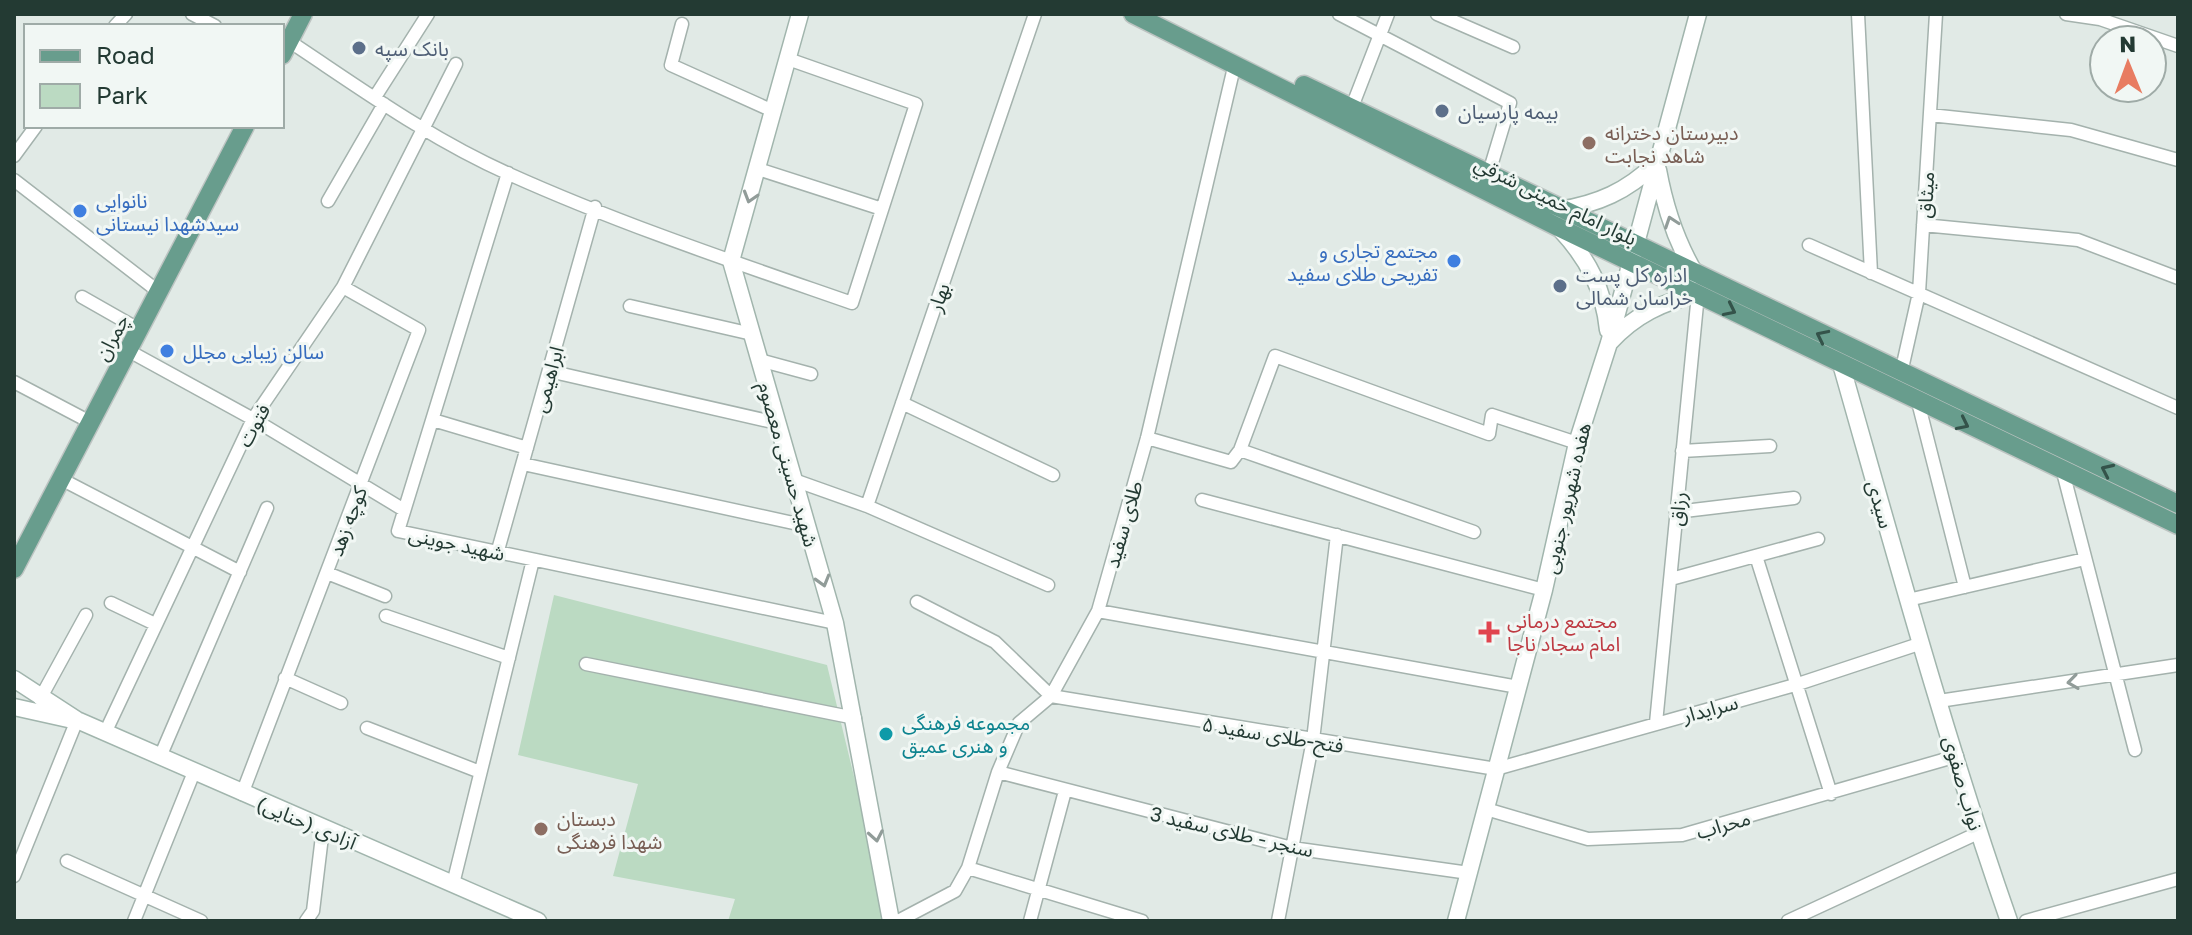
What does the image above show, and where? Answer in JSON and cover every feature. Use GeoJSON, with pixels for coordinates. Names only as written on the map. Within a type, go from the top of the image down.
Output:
{"type":"FeatureCollection","features":[{"type":"Feature","properties":{"kind":"main road"},"geometry":{"type":"LineString","coordinates":[[285,48],[303,14]]}},
{"type":"Feature","properties":{"kind":"main road"},"geometry":{"type":"LineString","coordinates":[[731,261],[800,14]]}},
{"type":"Feature","properties":{"kind":"main road","name":"بلوار امام خمینی شرقي"},"geometry":{"type":"LineString","coordinates":[[1133,14],[1698,285],[1846,360],[1878,372],[1918,402],[2178,525]]}},
{"type":"Feature","properties":{"kind":"main road","name":"بلوار امام خمینی شرقي"},"geometry":{"type":"LineString","coordinates":[[1160,14],[1488,176],[1559,218]]}},
{"type":"Feature","properties":{"kind":"main road","name":"هفده شهریور جنوبی"},"geometry":{"type":"LineString","coordinates":[[1456,921],[1544,590],[1577,443],[1609,343],[1698,14]]}},
{"type":"Feature","properties":{"kind":"main road","name":"چمران"},"geometry":{"type":"LineString","coordinates":[[14,569],[244,128]]}},
{"type":"Feature","properties":{"kind":"main road"},"geometry":{"type":"LineString","coordinates":[[1656,163],[1671,223],[1698,285],[1639,315],[1609,343],[1606,311],[1596,279],[1559,218],[1623,191],[1656,163]]}},
{"type":"Feature","properties":{"kind":"main road","name":"شهید حسینی معصوم"},"geometry":{"type":"LineString","coordinates":[[731,261],[835,623],[891,921]]}},
{"type":"Feature","properties":{"kind":"main road","name":"سیدی"},"geometry":{"type":"LineString","coordinates":[[1846,360],[1922,643]]}},
{"type":"Feature","properties":{"kind":"main road","name":"بلوار امام خمینی شرقي"},"geometry":{"type":"LineString","coordinates":[[1878,372],[1901,373],[2178,504]]}},
{"type":"Feature","properties":{"kind":"main road","name":"نواب صفوی"},"geometry":{"type":"LineString","coordinates":[[1922,643],[1978,833],[2009,921]]}},
{"type":"Feature","properties":{"kind":"main road","name":"آزادی (حنایی)"},"geometry":{"type":"LineString","coordinates":[[14,679],[40,699],[105,733],[538,921]]}},
{"type":"Feature","properties":{"kind":"main road","name":"آزادی (حنایی)"},"geometry":{"type":"LineString","coordinates":[[14,707],[77,720]]}},
{"type":"Feature","properties":{"kind":"street"},"geometry":{"type":"LineString","coordinates":[[192,14],[211,24]]}},
{"type":"Feature","properties":{"kind":"street"},"geometry":{"type":"LineString","coordinates":[[328,201],[428,14]]}},
{"type":"Feature","properties":{"kind":"street","name":"بهار"},"geometry":{"type":"LineString","coordinates":[[867,506],[1035,14]]}},
{"type":"Feature","properties":{"kind":"street"},"geometry":{"type":"LineString","coordinates":[[1339,14],[1510,103],[1488,176]]}},
{"type":"Feature","properties":{"kind":"street"},"geometry":{"type":"LineString","coordinates":[[1352,107],[1388,14]]}},
{"type":"Feature","properties":{"kind":"street"},"geometry":{"type":"LineString","coordinates":[[1437,14],[1513,47]]}},
{"type":"Feature","properties":{"kind":"street"},"geometry":{"type":"LineString","coordinates":[[1858,14],[1871,273]]}},
{"type":"Feature","properties":{"kind":"street","name":"میثاق"},"geometry":{"type":"LineString","coordinates":[[1901,373],[1919,293],[1936,14]]}},
{"type":"Feature","properties":{"kind":"street"},"geometry":{"type":"LineString","coordinates":[[2066,14],[2100,19],[2178,46]]}},
{"type":"Feature","properties":{"kind":"street"},"geometry":{"type":"LineString","coordinates":[[682,24],[671,65],[773,111]]}},
{"type":"Feature","properties":{"kind":"street"},"geometry":{"type":"LineString","coordinates":[[285,48],[380,100],[424,130],[508,173],[731,261],[852,303],[916,104],[788,59]]}},
{"type":"Feature","properties":{"kind":"street","name":"طلای سفید"},"geometry":{"type":"LineString","coordinates":[[898,921],[955,891],[968,868],[998,772],[1019,723],[1051,696],[1098,611],[1147,438],[1235,63]]}},
{"type":"Feature","properties":{"kind":"street","name":"فتوت"},"geometry":{"type":"LineString","coordinates":[[105,733],[253,419],[343,287],[456,64]]}},
{"type":"Feature","properties":{"kind":"street"},"geometry":{"type":"LineString","coordinates":[[1930,115],[2071,130],[2178,160]]}},
{"type":"Feature","properties":{"kind":"street"},"geometry":{"type":"LineString","coordinates":[[14,156],[35,128]]}},
{"type":"Feature","properties":{"kind":"street"},"geometry":{"type":"LineString","coordinates":[[758,169],[882,209]]}},
{"type":"Feature","properties":{"kind":"street","name":"شهید جوینی"},"geometry":{"type":"LineString","coordinates":[[508,173],[398,531],[835,623]]}},
{"type":"Feature","properties":{"kind":"street"},"geometry":{"type":"LineString","coordinates":[[14,180],[159,292]]}},
{"type":"Feature","properties":{"kind":"street","name":"ابراهیمی"},"geometry":{"type":"LineString","coordinates":[[498,550],[595,207]]}},
{"type":"Feature","properties":{"kind":"street"},"geometry":{"type":"LineString","coordinates":[[1923,225],[2078,240],[2178,278]]}},
{"type":"Feature","properties":{"kind":"street"},"geometry":{"type":"LineString","coordinates":[[1809,245],[2178,408]]}},
{"type":"Feature","properties":{"kind":"street","name":"رزاق"},"geometry":{"type":"LineString","coordinates":[[1656,723],[1698,285]]}},
{"type":"Feature","properties":{"kind":"street","name":"کوچه زهد"},"geometry":{"type":"LineString","coordinates":[[242,794],[419,330],[343,287]]}},
{"type":"Feature","properties":{"kind":"street"},"geometry":{"type":"LineString","coordinates":[[82,297],[140,330]]}},
{"type":"Feature","properties":{"kind":"street"},"geometry":{"type":"LineString","coordinates":[[630,306],[752,334]]}},
{"type":"Feature","properties":{"kind":"street"},"geometry":{"type":"LineString","coordinates":[[129,351],[253,419],[360,487],[404,510]]}},
{"type":"Feature","properties":{"kind":"street"},"geometry":{"type":"LineString","coordinates":[[1147,438],[1231,462],[1240,450],[1275,356],[1489,434],[1492,415],[1577,443]]}},
{"type":"Feature","properties":{"kind":"street"},"geometry":{"type":"LineString","coordinates":[[759,360],[811,374]]}},
{"type":"Feature","properties":{"kind":"street"},"geometry":{"type":"LineString","coordinates":[[549,371],[777,423]]}},
{"type":"Feature","properties":{"kind":"street"},"geometry":{"type":"LineString","coordinates":[[14,382],[90,422]]}},
{"type":"Feature","properties":{"kind":"street"},"geometry":{"type":"LineString","coordinates":[[1918,402],[1965,587]]}},
{"type":"Feature","properties":{"kind":"street"},"geometry":{"type":"LineString","coordinates":[[902,403],[1053,475]]}},
{"type":"Feature","properties":{"kind":"street"},"geometry":{"type":"LineString","coordinates":[[433,420],[527,448]]}},
{"type":"Feature","properties":{"kind":"street"},"geometry":{"type":"LineString","coordinates":[[1682,451],[1770,446]]}},
{"type":"Feature","properties":{"kind":"street"},"geometry":{"type":"LineString","coordinates":[[1240,450],[1474,532]]}},
{"type":"Feature","properties":{"kind":"street"},"geometry":{"type":"LineString","coordinates":[[523,464],[807,526]]}},
{"type":"Feature","properties":{"kind":"street"},"geometry":{"type":"LineString","coordinates":[[2063,472],[2135,750]]}},
{"type":"Feature","properties":{"kind":"street"},"geometry":{"type":"LineString","coordinates":[[61,479],[240,572]]}},
{"type":"Feature","properties":{"kind":"street"},"geometry":{"type":"LineString","coordinates":[[794,480],[867,506],[1048,585]]}},
{"type":"Feature","properties":{"kind":"street"},"geometry":{"type":"LineString","coordinates":[[1676,512],[1794,498]]}},
{"type":"Feature","properties":{"kind":"street"},"geometry":{"type":"LineString","coordinates":[[1202,500],[1544,590]]}},
{"type":"Feature","properties":{"kind":"street"},"geometry":{"type":"LineString","coordinates":[[160,757],[267,508]]}},
{"type":"Feature","properties":{"kind":"street"},"geometry":{"type":"LineString","coordinates":[[1278,921],[1313,740],[1337,535]]}},
{"type":"Feature","properties":{"kind":"street"},"geometry":{"type":"LineString","coordinates":[[1671,579],[1818,539]]}},
{"type":"Feature","properties":{"kind":"street"},"geometry":{"type":"LineString","coordinates":[[1756,556],[1831,794]]}},
{"type":"Feature","properties":{"kind":"street"},"geometry":{"type":"LineString","coordinates":[[1908,600],[2085,559]]}},
{"type":"Feature","properties":{"kind":"street"},"geometry":{"type":"LineString","coordinates":[[453,884],[533,560]]}},
{"type":"Feature","properties":{"kind":"street"},"geometry":{"type":"LineString","coordinates":[[327,573],[385,596]]}},
{"type":"Feature","properties":{"kind":"street"},"geometry":{"type":"LineString","coordinates":[[917,602],[995,642],[1051,696]]}},
{"type":"Feature","properties":{"kind":"street"},"geometry":{"type":"LineString","coordinates":[[111,603],[155,624]]}},
{"type":"Feature","properties":{"kind":"street"},"geometry":{"type":"LineString","coordinates":[[1098,611],[1325,655],[1518,687]]}},
{"type":"Feature","properties":{"kind":"street"},"geometry":{"type":"LineString","coordinates":[[40,699],[86,615]]}},
{"type":"Feature","properties":{"kind":"street"},"geometry":{"type":"LineString","coordinates":[[386,616],[509,658]]}},
{"type":"Feature","properties":{"kind":"street","name":"سرایدار"},"geometry":{"type":"LineString","coordinates":[[1496,769],[1795,685],[1922,643]]}},
{"type":"Feature","properties":{"kind":"street"},"geometry":{"type":"LineString","coordinates":[[586,664],[855,718]]}},
{"type":"Feature","properties":{"kind":"street"},"geometry":{"type":"LineString","coordinates":[[1939,701],[2178,665]]}},
{"type":"Feature","properties":{"kind":"street"},"geometry":{"type":"LineString","coordinates":[[285,678],[341,703]]}},
{"type":"Feature","properties":{"kind":"street","name":"فتح-طلای سفید ۵"},"geometry":{"type":"LineString","coordinates":[[1051,696],[1496,769]]}},
{"type":"Feature","properties":{"kind":"street"},"geometry":{"type":"LineString","coordinates":[[14,876],[77,720]]}},
{"type":"Feature","properties":{"kind":"street"},"geometry":{"type":"LineString","coordinates":[[367,728],[480,772]]}},
{"type":"Feature","properties":{"kind":"street","name":"محراب"},"geometry":{"type":"LineString","coordinates":[[1486,809],[1588,839],[1682,835],[1957,756]]}},
{"type":"Feature","properties":{"kind":"street"},"geometry":{"type":"LineString","coordinates":[[134,921],[194,772]]}},
{"type":"Feature","properties":{"kind":"street","name":"سنجر - طلای سفید 3"},"geometry":{"type":"LineString","coordinates":[[998,772],[1292,848],[1469,873]]}},
{"type":"Feature","properties":{"kind":"street"},"geometry":{"type":"LineString","coordinates":[[1030,921],[1065,791]]}},
{"type":"Feature","properties":{"kind":"street"},"geometry":{"type":"LineString","coordinates":[[306,921],[313,911],[323,828]]}},
{"type":"Feature","properties":{"kind":"street"},"geometry":{"type":"LineString","coordinates":[[1788,921],[1978,833]]}},
{"type":"Feature","properties":{"kind":"street"},"geometry":{"type":"LineString","coordinates":[[67,861],[201,921]]}},
{"type":"Feature","properties":{"kind":"street"},"geometry":{"type":"LineString","coordinates":[[968,868],[1038,892],[1142,921]]}},
{"type":"Feature","properties":{"kind":"street"},"geometry":{"type":"LineString","coordinates":[[2026,921],[2178,879]]}},
{"type":"Feature","properties":{"kind":"green space"},"geometry":{"type":"Polygon","coordinates":[[[554,595],[827,665],[889,921],[728,921],[735,899],[613,876],[638,784],[518,755],[554,595]]]}},
{"type":"Feature","properties":{"kind":"place","name":"بانک سپه"},"geometry":{"type":"Point","coordinates":[359,48]}},
{"type":"Feature","properties":{"kind":"place","name":"بیمه پارسیان"},"geometry":{"type":"Point","coordinates":[1442,111]}},
{"type":"Feature","properties":{"kind":"place","name":"دبیرستان دخترانه شاهد نجابت"},"geometry":{"type":"Point","coordinates":[1589,143]}},
{"type":"Feature","properties":{"kind":"place","name":"نانوایی سیدشهدا نیستانی"},"geometry":{"type":"Point","coordinates":[80,211]}},
{"type":"Feature","properties":{"kind":"place","name":"مجتمع تجاری و تفریحی طلای سفید"},"geometry":{"type":"Point","coordinates":[1454,261]}},
{"type":"Feature","properties":{"kind":"place","name":"اداره کل پست خراسان شمالی"},"geometry":{"type":"Point","coordinates":[1560,286]}},
{"type":"Feature","properties":{"kind":"place","name":"سالن زیبایی مجلل"},"geometry":{"type":"Point","coordinates":[167,351]}},
{"type":"Feature","properties":{"kind":"place","name":"مجتمع درمانی امام سجاد ناجا"},"geometry":{"type":"Point","coordinates":[1489,632]}},
{"type":"Feature","properties":{"kind":"place","name":"مجموعه فرهنگی و هنری عمیق"},"geometry":{"type":"Point","coordinates":[886,734]}},
{"type":"Feature","properties":{"kind":"place","name":"دبستان شهدا فرهنگی"},"geometry":{"type":"Point","coordinates":[541,829]}}]}
